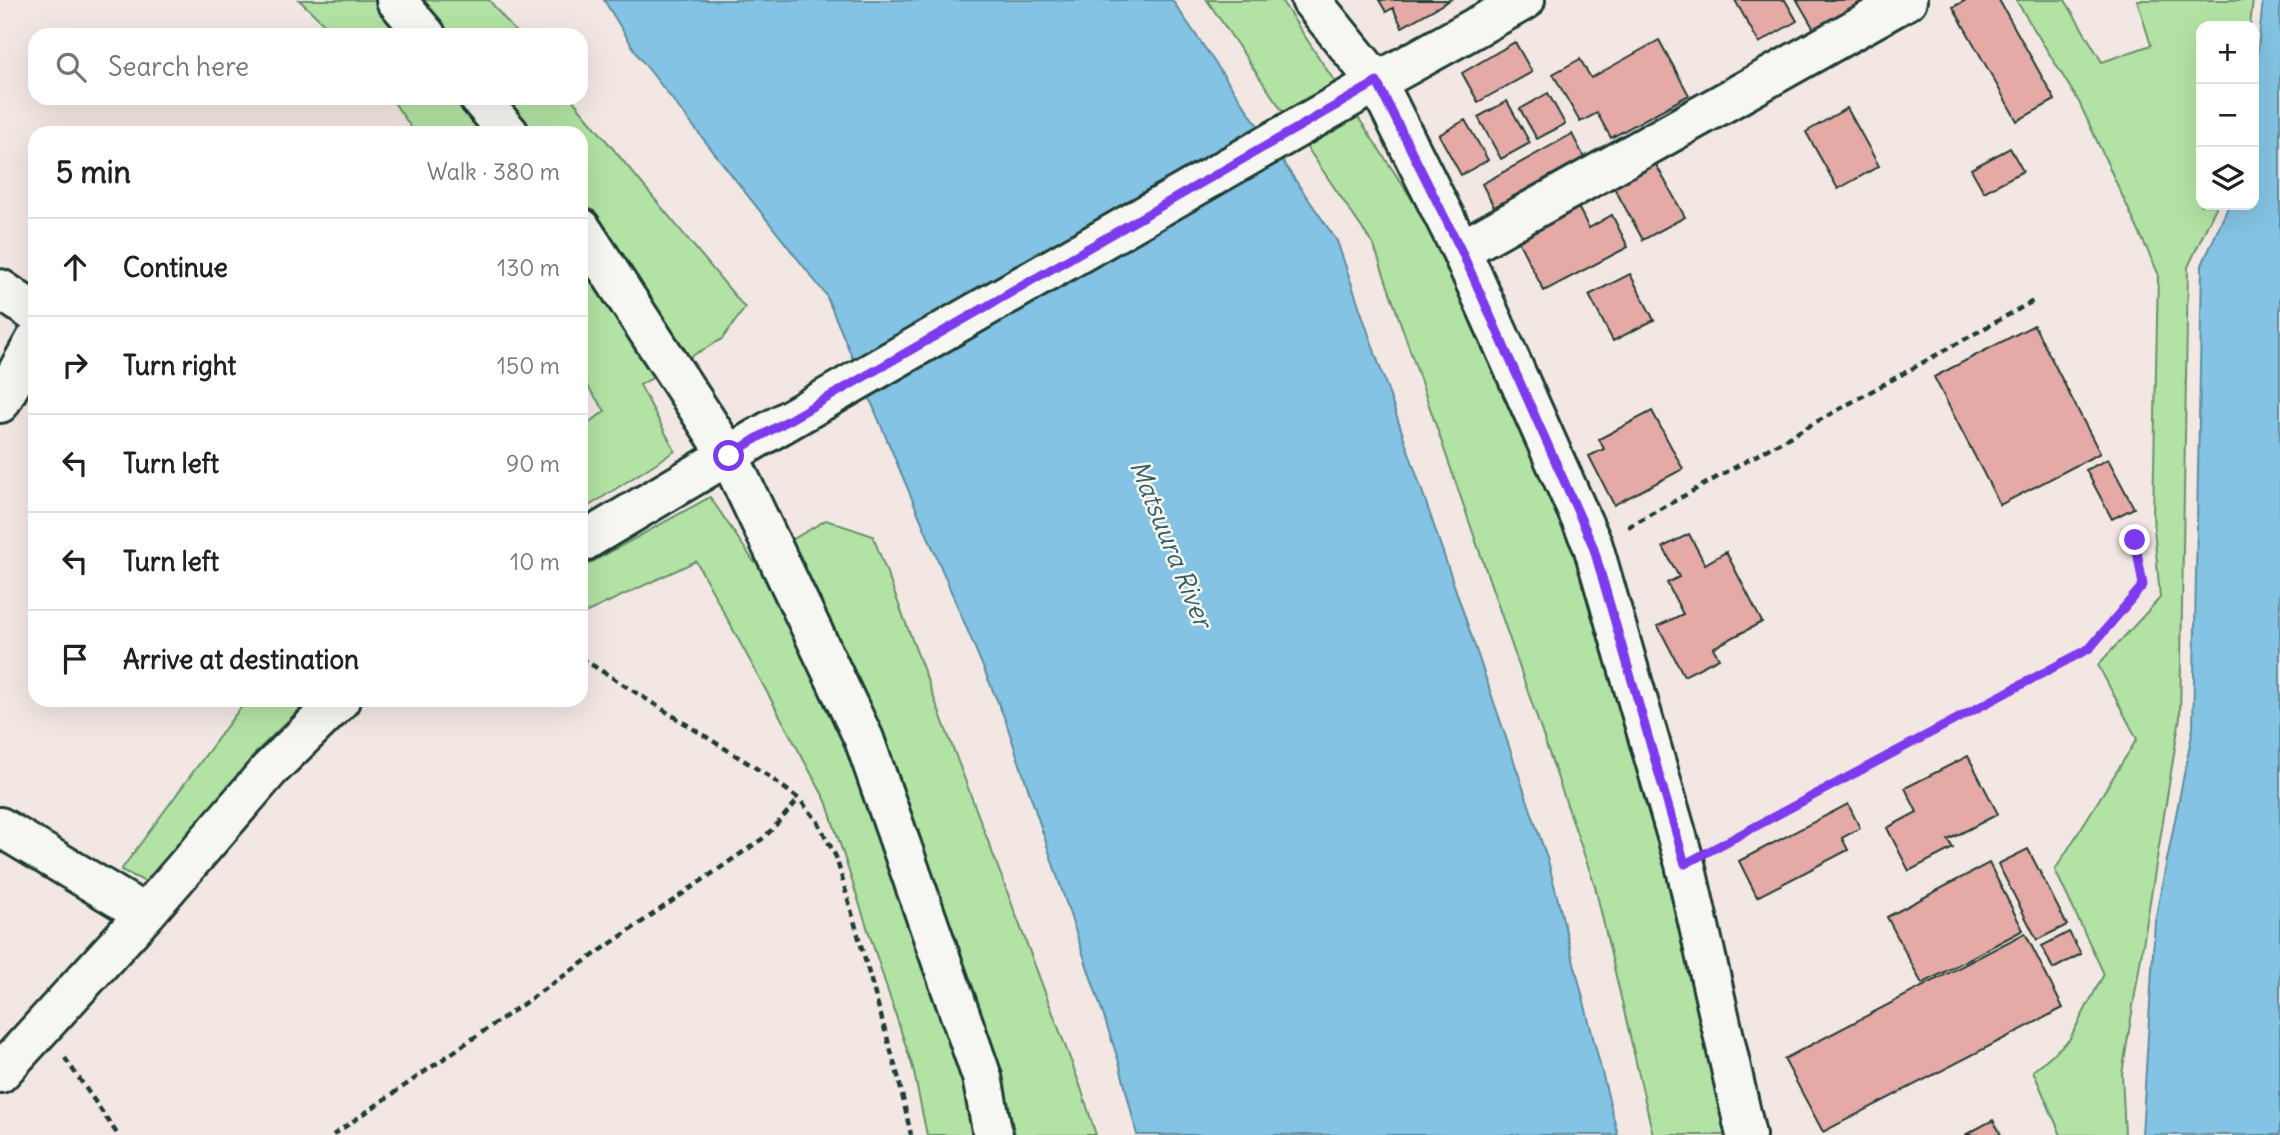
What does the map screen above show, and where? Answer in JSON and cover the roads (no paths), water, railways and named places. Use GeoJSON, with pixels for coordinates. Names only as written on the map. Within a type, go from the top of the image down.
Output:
{"type":"FeatureCollection","features":[{"type":"Feature","properties":{"kind":"street"},"geometry":{"type":"LineString","coordinates":[[396,0],[420,28]]}},
{"type":"Feature","properties":{"kind":"street"},"geometry":{"type":"LineString","coordinates":[[1311,0],[1363,91],[1461,250],[1593,546],[1685,864],[1746,1135]]}},
{"type":"Feature","properties":{"kind":"street"},"geometry":{"type":"LineString","coordinates":[[588,539],[1525,0]]}},
{"type":"Feature","properties":{"kind":"street"},"geometry":{"type":"LineString","coordinates":[[1461,250],[1907,0]]}},
{"type":"Feature","properties":{"kind":"street"},"geometry":{"type":"LineString","coordinates":[[486,105],[503,126]]}},
{"type":"Feature","properties":{"kind":"street"},"geometry":{"type":"LineString","coordinates":[[588,238],[742,448],[864,740],[982,1076],[993,1135]]}},
{"type":"Feature","properties":{"kind":"street"},"geometry":{"type":"LineString","coordinates":[[0,289],[28,308]]}},
{"type":"Feature","properties":{"kind":"street"},"geometry":{"type":"LineString","coordinates":[[0,403],[28,353]]}},
{"type":"Feature","properties":{"kind":"street"},"geometry":{"type":"LineString","coordinates":[[0,1073],[145,914],[270,769],[333,707]]}},
{"type":"Feature","properties":{"kind":"street"},"geometry":{"type":"LineString","coordinates":[[0,827],[145,914]]}},
{"type":"Feature","properties":{"kind":"water","name":"Matsuura River"},"geometry":{"type":"Polygon","coordinates":[[[604,0],[1172,0],[1337,241],[1548,861],[1618,1135],[1137,1135],[1119,1062],[1005,719],[826,295],[639,57],[604,0]]]}},
{"type":"Feature","properties":{"kind":"water"},"geometry":{"type":"Polygon","coordinates":[[[2263,0],[2280,0],[2280,1135],[2142,1135],[2155,921],[2193,729],[2202,265],[2227,210],[2259,210],[2259,39],[2263,0]]]}}]}
